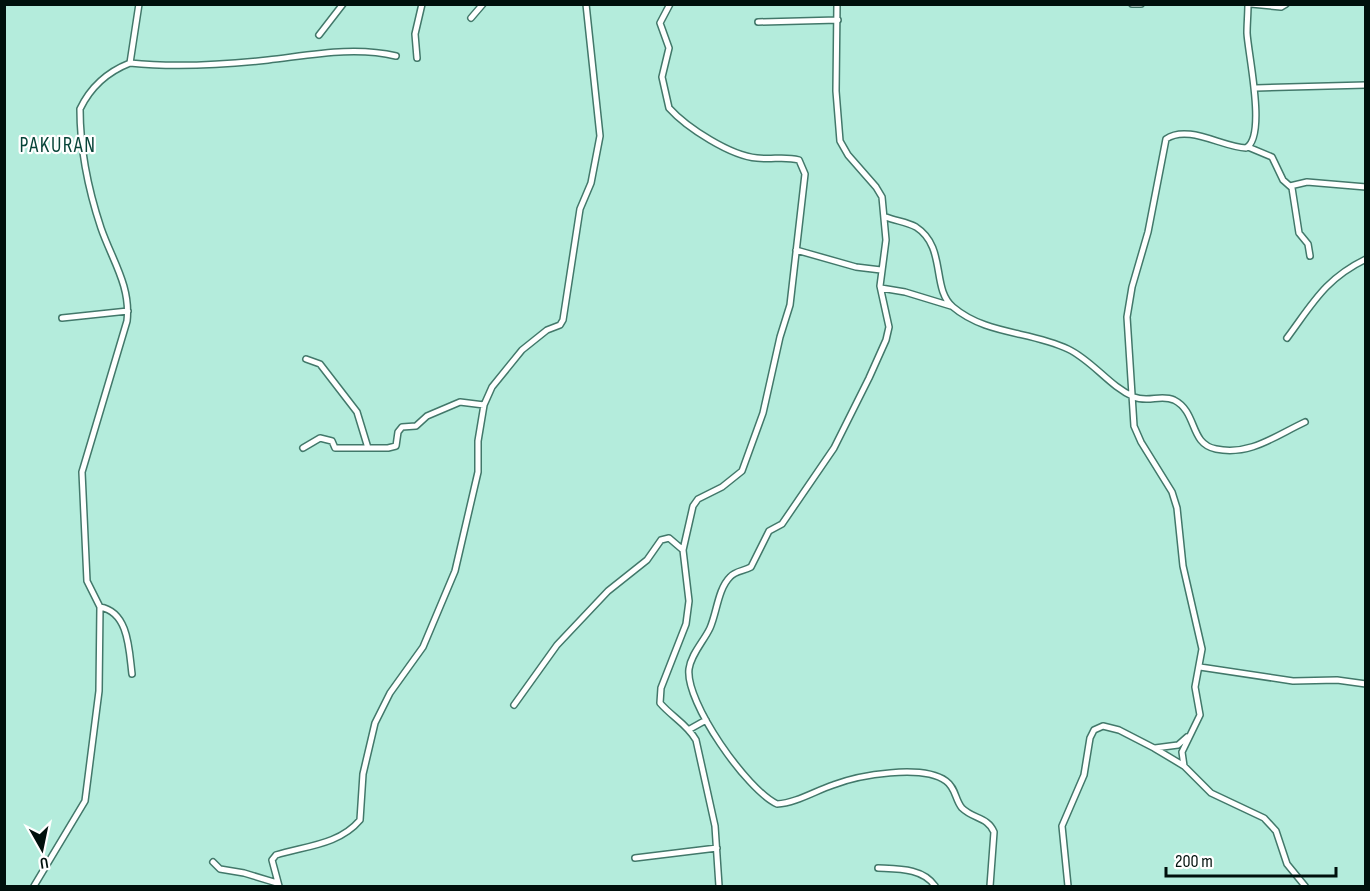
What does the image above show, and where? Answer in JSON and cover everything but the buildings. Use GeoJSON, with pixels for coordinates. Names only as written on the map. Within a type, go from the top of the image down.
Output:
{"type":"FeatureCollection","features":[{"type":"Feature","properties":{"kind":"street"},"geometry":{"type":"LineString","coordinates":[[130,63],[139,4]]}},
{"type":"Feature","properties":{"kind":"street"},"geometry":{"type":"LineString","coordinates":[[319,36],[343,4]]}},
{"type":"Feature","properties":{"kind":"street"},"geometry":{"type":"LineString","coordinates":[[417,58],[415,34],[422,4]]}},
{"type":"Feature","properties":{"kind":"street"},"geometry":{"type":"LineString","coordinates":[[471,18],[483,4]]}},
{"type":"Feature","properties":{"kind":"street"},"geometry":{"type":"LineString","coordinates":[[278,885],[273,860],[276,855],[310,847],[334,838],[351,829],[360,820],[363,774],[375,723],[390,693],[423,647],[455,571],[478,472],[478,441],[484,405],[492,387],[522,350],[548,330],[560,325],[563,320],[579,218],[591,183],[600,136],[586,4]]}},
{"type":"Feature","properties":{"kind":"street"},"geometry":{"type":"LineString","coordinates":[[670,4],[660,23],[669,48],[662,77],[669,108],[713,141],[746,157],[769,159],[787,157],[799,160],[806,174],[790,305],[780,337],[763,413],[748,460],[735,478],[698,499],[693,506],[683,550],[689,601],[686,624],[661,688],[660,703],[690,729],[700,753],[717,848],[719,886]]}},
{"type":"Feature","properties":{"kind":"street"},"geometry":{"type":"LineString","coordinates":[[837,4],[836,92],[840,141],[848,155],[876,187],[882,197],[886,217],[886,250],[881,270],[881,288],[889,316],[886,340],[834,448],[782,524],[769,531],[751,567],[735,572],[728,579],[711,627],[691,662],[690,680],[693,696],[706,720],[752,784],[777,804],[851,778],[921,772],[934,774],[946,781],[953,787],[964,810],[992,825],[994,832],[990,886]]}},
{"type":"Feature","properties":{"kind":"street"},"geometry":{"type":"LineString","coordinates":[[1132,4],[1141,4]]}},
{"type":"Feature","properties":{"kind":"street"},"geometry":{"type":"LineString","coordinates":[[1248,147],[1253,141],[1256,88],[1249,52],[1249,4],[1281,7],[1286,4]]}},
{"type":"Feature","properties":{"kind":"street"},"geometry":{"type":"LineString","coordinates":[[758,22],[838,20]]}},
{"type":"Feature","properties":{"kind":"street"},"geometry":{"type":"LineString","coordinates":[[34,886],[86,801],[99,691],[100,607],[87,581],[82,472],[128,311],[125,285],[102,229],[94,200],[80,109],[87,95],[99,81],[114,69],[130,63],[224,65],[366,50],[396,56]]}},
{"type":"Feature","properties":{"kind":"street"},"geometry":{"type":"LineString","coordinates":[[1256,88],[1365,85]]}},
{"type":"Feature","properties":{"kind":"street"},"geometry":{"type":"LineString","coordinates":[[1184,766],[1181,756],[1200,715],[1195,687],[1202,649],[1183,566],[1177,508],[1160,471],[1141,442],[1134,426],[1127,329],[1129,303],[1148,232],[1166,139],[1173,135],[1184,134],[1248,147],[1272,157],[1283,180],[1290,186],[1299,233],[1308,244],[1310,256]]}},
{"type":"Feature","properties":{"kind":"street"},"geometry":{"type":"LineString","coordinates":[[1290,186],[1307,182],[1365,187]]}},
{"type":"Feature","properties":{"kind":"street"},"geometry":{"type":"LineString","coordinates":[[886,217],[909,223],[925,235],[935,250],[944,294],[951,306]]}},
{"type":"Feature","properties":{"kind":"street"},"geometry":{"type":"LineString","coordinates":[[796,250],[856,267],[881,270]]}},
{"type":"Feature","properties":{"kind":"street"},"geometry":{"type":"LineString","coordinates":[[1287,338],[1339,273],[1365,260]]}},
{"type":"Feature","properties":{"kind":"street"},"geometry":{"type":"LineString","coordinates":[[881,288],[905,292],[951,306],[979,323],[1066,348],[1083,357],[1131,395],[1142,399],[1173,399],[1183,406],[1195,427],[1200,442],[1205,447],[1219,450],[1247,450],[1305,422]]}},
{"type":"Feature","properties":{"kind":"street"},"geometry":{"type":"LineString","coordinates":[[62,318],[128,311]]}},
{"type":"Feature","properties":{"kind":"street"},"geometry":{"type":"LineString","coordinates":[[306,359],[320,364],[357,411],[368,448]]}},
{"type":"Feature","properties":{"kind":"street"},"geometry":{"type":"LineString","coordinates":[[303,448],[320,438],[332,441],[335,448],[396,446],[400,429],[416,426],[428,416],[460,402],[484,405]]}},
{"type":"Feature","properties":{"kind":"street"},"geometry":{"type":"LineString","coordinates":[[514,705],[557,645],[608,591],[647,560],[661,540],[669,538],[683,550]]}},
{"type":"Feature","properties":{"kind":"street"},"geometry":{"type":"LineString","coordinates":[[100,607],[109,608],[119,618],[128,640],[132,674]]}},
{"type":"Feature","properties":{"kind":"street"},"geometry":{"type":"LineString","coordinates":[[1200,667],[1293,681],[1337,680],[1365,684],[1365,692]]}},
{"type":"Feature","properties":{"kind":"street"},"geometry":{"type":"LineString","coordinates":[[690,729],[706,720]]}},
{"type":"Feature","properties":{"kind":"street"},"geometry":{"type":"LineString","coordinates":[[1068,886],[1062,826],[1084,775],[1090,738],[1094,730],[1102,726],[1119,730],[1154,748],[1184,766],[1211,793],[1269,822],[1281,844],[1287,864],[1305,886]]}},
{"type":"Feature","properties":{"kind":"street"},"geometry":{"type":"LineString","coordinates":[[1154,748],[1178,745],[1192,731]]}},
{"type":"Feature","properties":{"kind":"street"},"geometry":{"type":"LineString","coordinates":[[635,858],[717,848]]}},
{"type":"Feature","properties":{"kind":"street"},"geometry":{"type":"LineString","coordinates":[[213,862],[220,869],[244,873],[278,885]]}},
{"type":"Feature","properties":{"kind":"street"},"geometry":{"type":"LineString","coordinates":[[878,868],[916,872],[929,879],[935,886]]}},
{"type":"Feature","properties":{"kind":"district","name":"PAKURAN"},"geometry":{"type":"Point","coordinates":[58,145]}}]}
